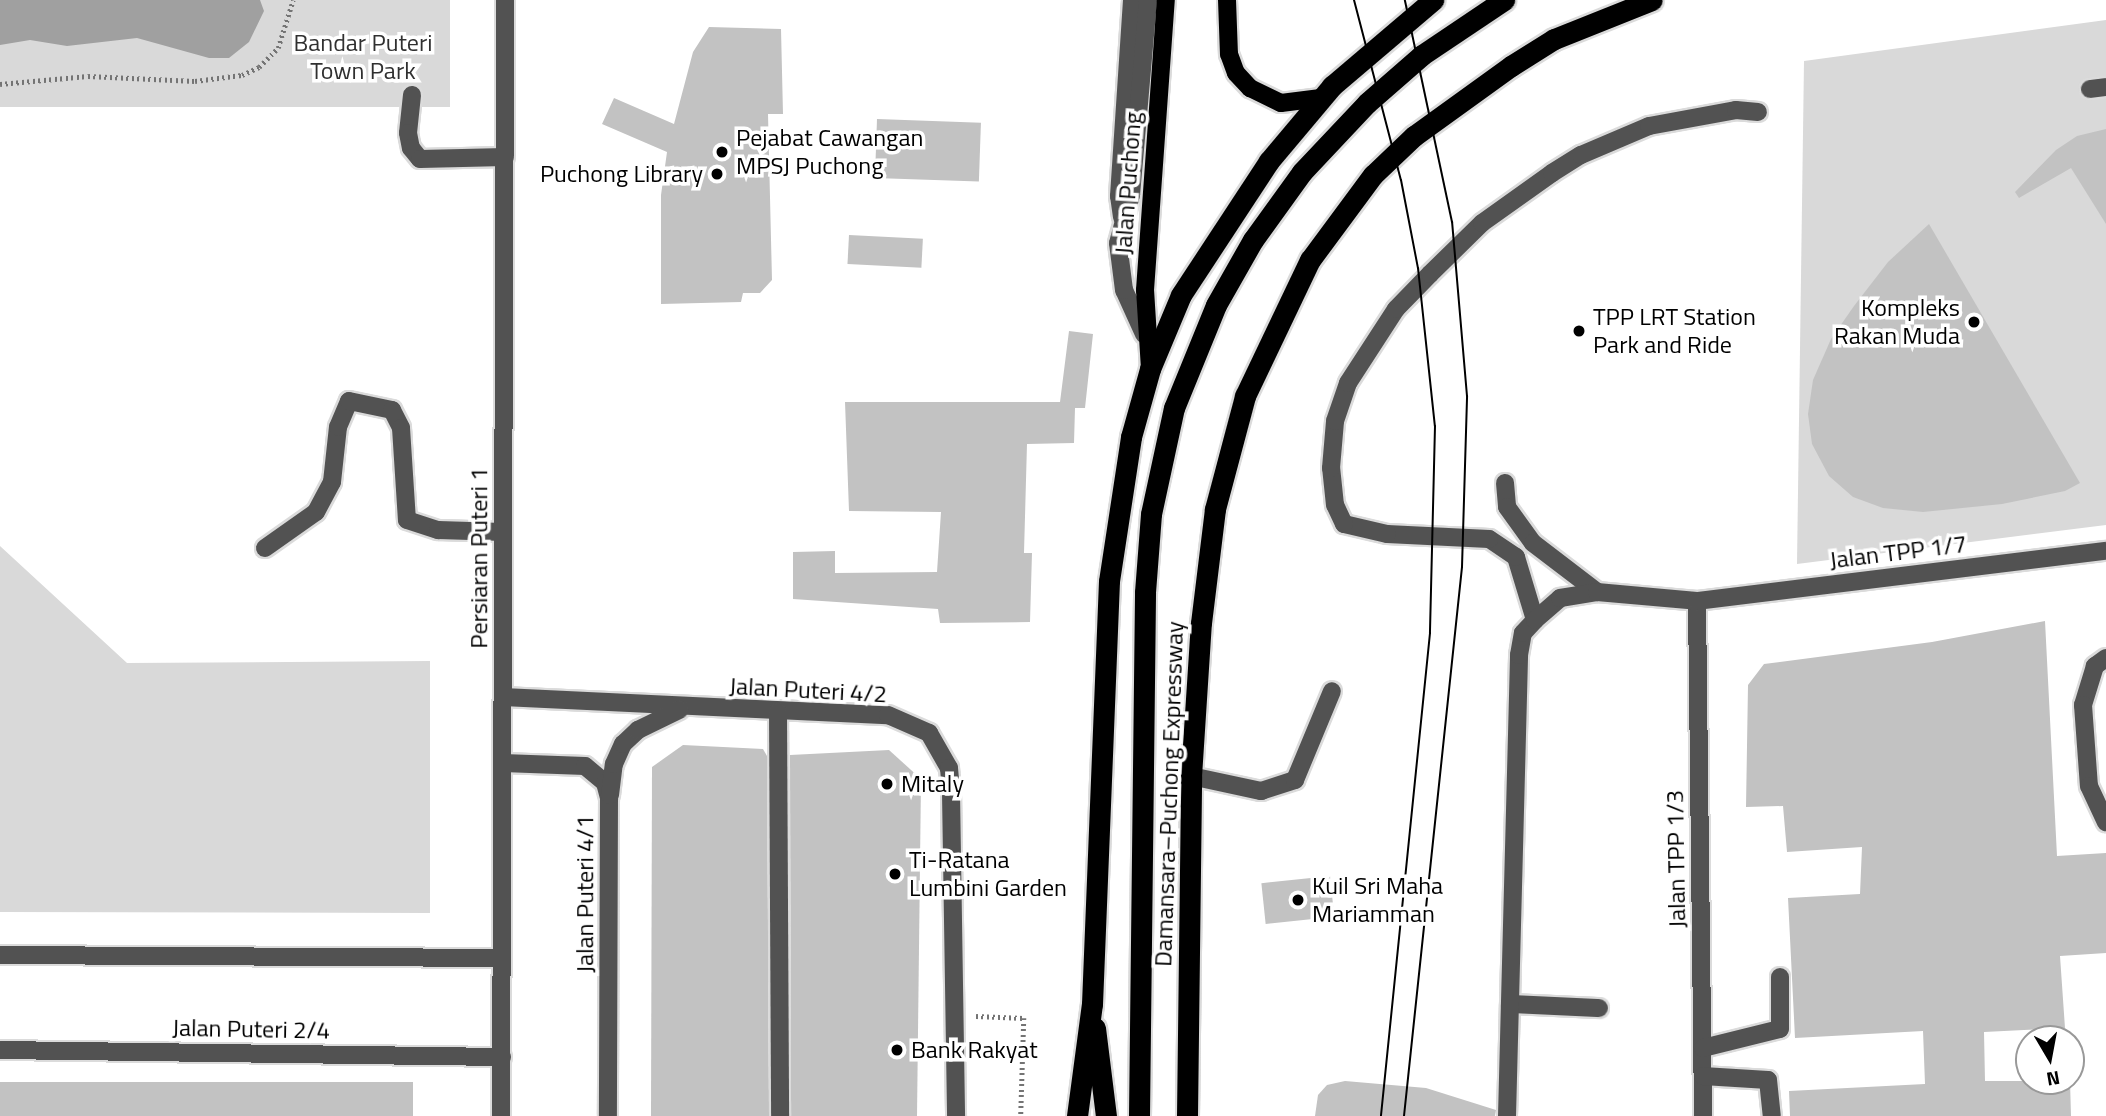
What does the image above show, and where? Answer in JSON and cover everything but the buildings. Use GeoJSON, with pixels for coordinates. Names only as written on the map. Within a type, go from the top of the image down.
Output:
{"type":"FeatureCollection","features":[{"type":"Feature","properties":{"kind":"highway"},"geometry":{"type":"LineString","coordinates":[[1077,1116],[1091,1003],[1109,581],[1130,437],[1150,369],[1181,295],[1207,249],[1262,170],[1321,98],[1433,0]]}},
{"type":"Feature","properties":{"kind":"highway","name":"Damansara–Puchong Expressway"},"geometry":{"type":"LineString","coordinates":[[1139,1116],[1145,592],[1157,484],[1174,408],[1216,305],[1275,207],[1337,134],[1422,55],[1504,0]]}},
{"type":"Feature","properties":{"kind":"highway","name":"Damansara–Puchong Expressway"},"geometry":{"type":"LineString","coordinates":[[1187,1116],[1191,776],[1201,623],[1215,509],[1245,396],[1310,260],[1373,175],[1414,136],[1554,39],[1652,0]]}},
{"type":"Feature","properties":{"kind":"highway"},"geometry":{"type":"LineString","coordinates":[[1091,1003],[1106,1116]]}},
{"type":"Feature","properties":{"kind":"main road","name":"Jalan Puchong"},"geometry":{"type":"LineString","coordinates":[[1150,369],[1144,334],[1166,0]]}},
{"type":"Feature","properties":{"kind":"main road"},"geometry":{"type":"LineString","coordinates":[[1227,0],[1229,54],[1236,73],[1250,88],[1281,103],[1321,98]]}},
{"type":"Feature","properties":{"kind":"street","name":"Persiaran Puteri 1"},"geometry":{"type":"LineString","coordinates":[[501,1116],[505,0]]}},
{"type":"Feature","properties":{"kind":"street"},"geometry":{"type":"LineString","coordinates":[[1132,0],[1119,196],[1122,217],[1119,266],[1132,311],[1144,334]]}},
{"type":"Feature","properties":{"kind":"street"},"geometry":{"type":"LineString","coordinates":[[1122,217],[1131,195],[1148,0]]}},
{"type":"Feature","properties":{"kind":"street"},"geometry":{"type":"LineString","coordinates":[[412,95],[408,133],[411,148],[420,159],[505,157]]}},
{"type":"Feature","properties":{"kind":"street"},"geometry":{"type":"LineString","coordinates":[[1507,1116],[1519,655],[1523,634],[1535,620],[1516,557],[1489,539],[1387,534],[1344,524],[1335,505],[1331,468],[1335,421],[1348,383],[1396,309],[1482,223],[1581,155],[1649,126],[1736,110],[1758,112]]}},
{"type":"Feature","properties":{"kind":"street"},"geometry":{"type":"LineString","coordinates":[[265,548],[316,512],[332,482],[338,428],[349,401],[393,410],[401,428],[407,520],[438,530],[503,532]]}},
{"type":"Feature","properties":{"kind":"street"},"geometry":{"type":"LineString","coordinates":[[1505,483],[1507,507],[1533,543],[1597,592]]}},
{"type":"Feature","properties":{"kind":"street","name":"Jalan TPP 1/7"},"geometry":{"type":"LineString","coordinates":[[1535,620],[1560,598],[1597,592],[1641,593],[1696,601],[2106,551]]}},
{"type":"Feature","properties":{"kind":"street","name":"Jalan TPP 1/3"},"geometry":{"type":"LineString","coordinates":[[1696,601],[1703,1116]]}},
{"type":"Feature","properties":{"kind":"street"},"geometry":{"type":"LineString","coordinates":[[2106,658],[2095,666],[2084,705],[2089,786],[2106,822]]}},
{"type":"Feature","properties":{"kind":"street"},"geometry":{"type":"LineString","coordinates":[[1191,776],[1261,792],[1295,780],[1332,691]]}},
{"type":"Feature","properties":{"kind":"street","name":"Jalan Puteri 4/2"},"geometry":{"type":"LineString","coordinates":[[503,696],[682,709],[888,716],[929,733],[940,747],[951,793],[956,1116]]}},
{"type":"Feature","properties":{"kind":"street"},"geometry":{"type":"LineString","coordinates":[[609,798],[614,764],[624,744],[638,730],[682,709]]}},
{"type":"Feature","properties":{"kind":"street"},"geometry":{"type":"LineString","coordinates":[[778,712],[780,1116]]}},
{"type":"Feature","properties":{"kind":"street","name":"Jalan Puteri 4/1"},"geometry":{"type":"LineString","coordinates":[[502,763],[585,766],[598,772],[609,798],[608,1116]]}},
{"type":"Feature","properties":{"kind":"street"},"geometry":{"type":"LineString","coordinates":[[0,955],[502,958]]}},
{"type":"Feature","properties":{"kind":"street"},"geometry":{"type":"LineString","coordinates":[[1703,1048],[1780,1029],[1780,977]]}},
{"type":"Feature","properties":{"kind":"street"},"geometry":{"type":"LineString","coordinates":[[1510,1004],[1599,1008]]}},
{"type":"Feature","properties":{"kind":"street","name":"Jalan Puteri 2/4"},"geometry":{"type":"LineString","coordinates":[[0,1050],[502,1057]]}},
{"type":"Feature","properties":{"kind":"street"},"geometry":{"type":"LineString","coordinates":[[1703,1076],[1768,1080],[1772,1116]]}},
{"type":"Feature","properties":{"kind":"path"},"geometry":{"type":"LineString","coordinates":[[0,84],[88,76],[195,81],[242,75],[259,67],[278,48],[293,0]]}},
{"type":"Feature","properties":{"kind":"path"},"geometry":{"type":"LineString","coordinates":[[955,1015],[1024,1017],[1021,1116]]}},
{"type":"Feature","properties":{"kind":"green space","name":"Bandar Puteri Town Park"},"geometry":{"type":"Polygon","coordinates":[[[0,0],[450,0],[450,107],[0,107],[0,0]]]}},
{"type":"Feature","properties":{"kind":"green space"},"geometry":{"type":"Polygon","coordinates":[[[2106,20],[2106,525],[1797,564],[1804,61],[2106,20]]]}},
{"type":"Feature","properties":{"kind":"green space"},"geometry":{"type":"Polygon","coordinates":[[[0,546],[127,663],[430,661],[430,913],[0,912],[0,546]]]}},
{"type":"Feature","properties":{"kind":"shaded area"},"geometry":{"type":"Polygon","coordinates":[[[0,0],[260,0],[264,11],[249,42],[229,58],[209,58],[137,38],[67,46],[30,40],[0,45],[0,0]]]}},
{"type":"Feature","properties":{"kind":"tram line"},"geometry":{"type":"LineString","coordinates":[[1354,0],[1401,180],[1418,268],[1435,426],[1430,633],[1381,1116]]}},
{"type":"Feature","properties":{"kind":"tram line"},"geometry":{"type":"LineString","coordinates":[[1404,1116],[1462,567],[1467,396],[1452,222],[1405,0]]}},
{"type":"Feature","properties":{"kind":"place","name":"Pejabat Cawangan MPSJ Puchong"},"geometry":{"type":"Point","coordinates":[722,152]}},
{"type":"Feature","properties":{"kind":"place","name":"Puchong Library"},"geometry":{"type":"Point","coordinates":[717,174]}},
{"type":"Feature","properties":{"kind":"place","name":"Kompleks Rakan Muda"},"geometry":{"type":"Point","coordinates":[1974,322]}},
{"type":"Feature","properties":{"kind":"place","name":"TPP LRT Station Park and Ride"},"geometry":{"type":"Point","coordinates":[1579,331]}},
{"type":"Feature","properties":{"kind":"place","name":"Mitaly"},"geometry":{"type":"Point","coordinates":[887,784]}},
{"type":"Feature","properties":{"kind":"place","name":"Ti-Ratana Lumbini Garden"},"geometry":{"type":"Point","coordinates":[895,874]}},
{"type":"Feature","properties":{"kind":"place","name":"Kuil Sri Maha Mariamman"},"geometry":{"type":"Point","coordinates":[1298,900]}},
{"type":"Feature","properties":{"kind":"place","name":"Bank Rakyat"},"geometry":{"type":"Point","coordinates":[897,1050]}}]}
